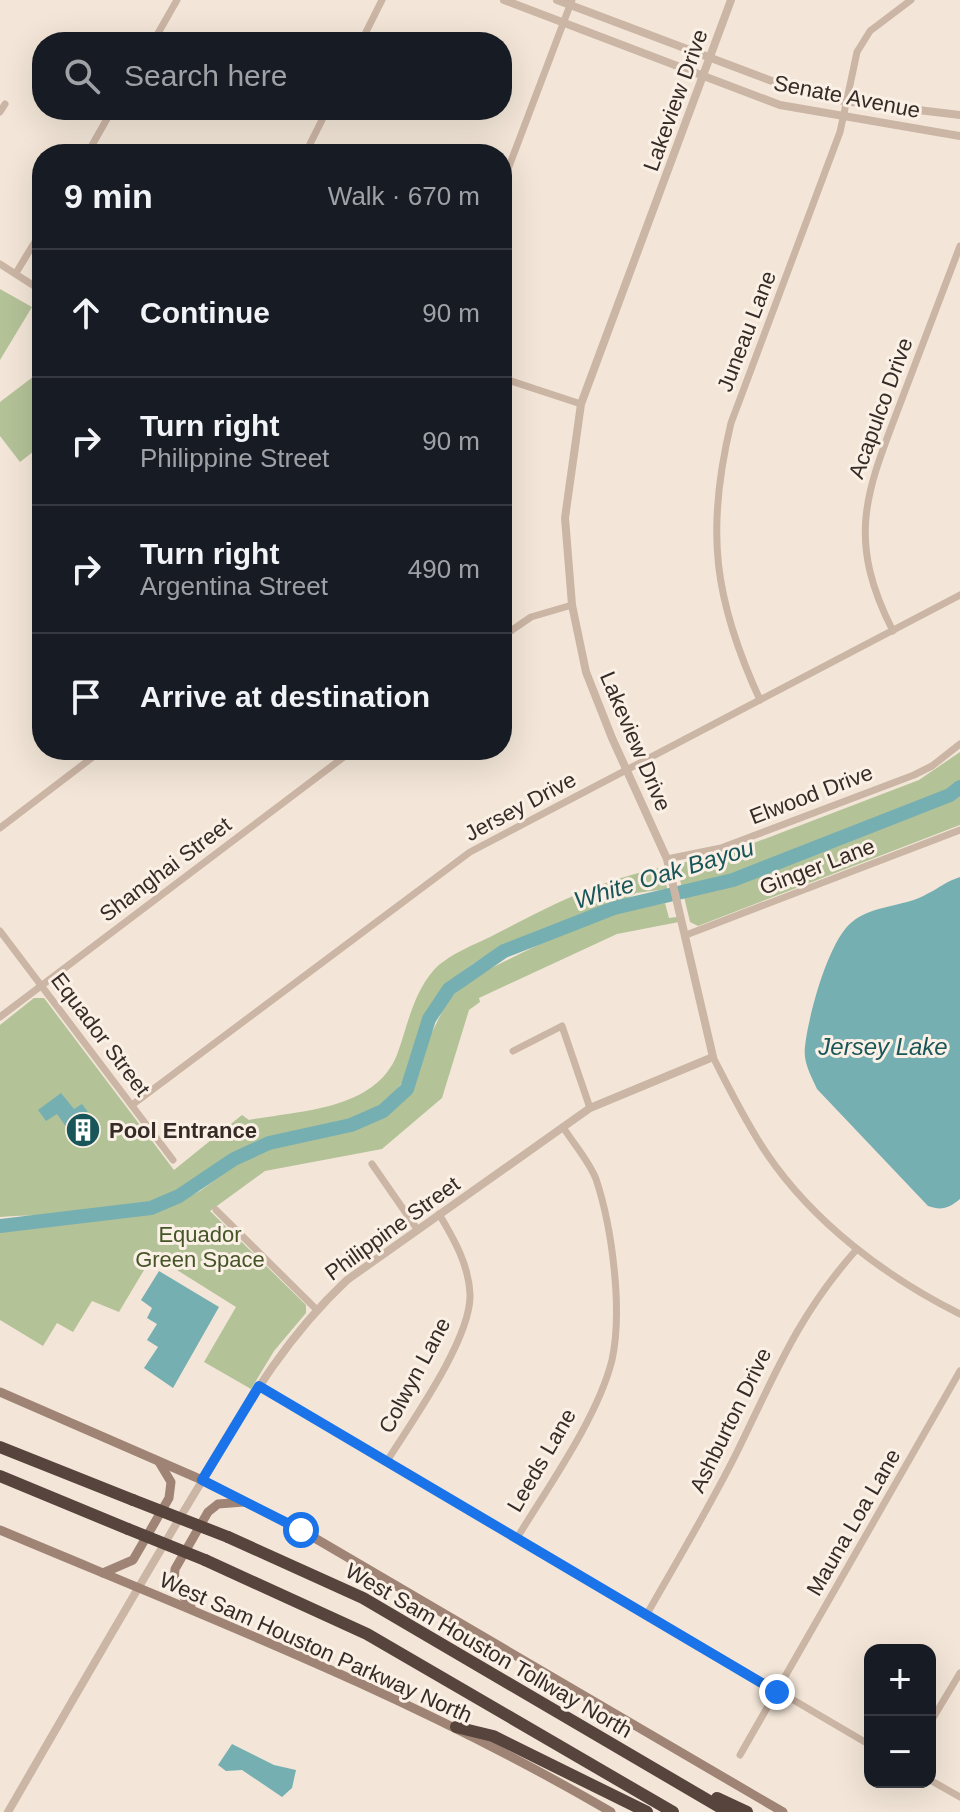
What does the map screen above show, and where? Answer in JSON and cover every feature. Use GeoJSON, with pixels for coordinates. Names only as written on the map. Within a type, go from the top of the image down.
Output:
{"type":"FeatureCollection","features":[{"type":"Feature","properties":{"kind":"highway","name":"West Sam Houston Tollway North"},"geometry":{"type":"LineString","coordinates":[[0,1447],[228,1537],[363,1598],[728,1812]]}},
{"type":"Feature","properties":{"kind":"highway"},"geometry":{"type":"LineString","coordinates":[[0,1476],[205,1560],[367,1634],[673,1812]]}},
{"type":"Feature","properties":{"kind":"highway"},"geometry":{"type":"LineString","coordinates":[[456,1727],[493,1736],[647,1812]]}},
{"type":"Feature","properties":{"kind":"highway"},"geometry":{"type":"LineString","coordinates":[[655,1769],[747,1812]]}},
{"type":"Feature","properties":{"kind":"main road"},"geometry":{"type":"LineString","coordinates":[[0,1392],[202,1480],[310,1535],[783,1812]]}},
{"type":"Feature","properties":{"kind":"main road"},"geometry":{"type":"LineString","coordinates":[[103,1573],[133,1560],[169,1498],[171,1482],[159,1462]]}},
{"type":"Feature","properties":{"kind":"main road"},"geometry":{"type":"LineString","coordinates":[[191,1608],[174,1583],[175,1569],[208,1512],[218,1504],[244,1502]]}},
{"type":"Feature","properties":{"kind":"main road","name":"West Sam Houston Parkway North"},"geometry":{"type":"LineString","coordinates":[[0,1530],[191,1608],[456,1727],[611,1812]]}},
{"type":"Feature","properties":{"kind":"street"},"geometry":{"type":"LineString","coordinates":[[159,32],[177,0]]}},
{"type":"Feature","properties":{"kind":"street"},"geometry":{"type":"LineString","coordinates":[[366,32],[382,0]]}},
{"type":"Feature","properties":{"kind":"street","name":"Senate Avenue"},"geometry":{"type":"LineString","coordinates":[[504,0],[780,105],[841,118],[960,136]]}},
{"type":"Feature","properties":{"kind":"street","name":"Senate Avenue"},"geometry":{"type":"LineString","coordinates":[[557,0],[571,2],[785,86],[844,101],[960,115]]}},
{"type":"Feature","properties":{"kind":"street","name":"Lakeview Drive"},"geometry":{"type":"LineString","coordinates":[[731,0],[581,404],[570,461],[565,518],[572,605],[586,672],[667,859],[713,1057],[768,1156],[812,1208],[857,1249],[932,1300],[960,1314]]}},
{"type":"Feature","properties":{"kind":"street","name":"Juneau Lane"},"geometry":{"type":"LineString","coordinates":[[760,700],[730,627],[718,576],[715,524],[719,470],[731,423],[840,132],[844,101],[857,52],[884,19],[911,0]]}},
{"type":"Feature","properties":{"kind":"street"},"geometry":{"type":"LineString","coordinates":[[512,158],[571,2]]}},
{"type":"Feature","properties":{"kind":"street"},"geometry":{"type":"LineString","coordinates":[[0,112],[5,104]]}},
{"type":"Feature","properties":{"kind":"street"},"geometry":{"type":"LineString","coordinates":[[93,144],[106,120]]}},
{"type":"Feature","properties":{"kind":"street"},"geometry":{"type":"LineString","coordinates":[[310,144],[322,120]]}},
{"type":"Feature","properties":{"kind":"street","name":"Acapulco Drive"},"geometry":{"type":"LineString","coordinates":[[893,631],[877,600],[865,548],[867,492],[960,246]]}},
{"type":"Feature","properties":{"kind":"street"},"geometry":{"type":"LineString","coordinates":[[16,273],[32,247]]}},
{"type":"Feature","properties":{"kind":"street"},"geometry":{"type":"LineString","coordinates":[[0,264],[32,284]]}},
{"type":"Feature","properties":{"kind":"street"},"geometry":{"type":"LineString","coordinates":[[512,381],[581,404]]}},
{"type":"Feature","properties":{"kind":"street","name":"Jersey Drive"},"geometry":{"type":"LineString","coordinates":[[132,1105],[461,858],[960,595]]}},
{"type":"Feature","properties":{"kind":"street"},"geometry":{"type":"LineString","coordinates":[[512,630],[531,617],[572,605]]}},
{"type":"Feature","properties":{"kind":"street","name":"Elwood Drive"},"geometry":{"type":"LineString","coordinates":[[667,859],[721,848],[914,775],[932,766],[960,744]]}},
{"type":"Feature","properties":{"kind":"street"},"geometry":{"type":"LineString","coordinates":[[0,828],[89,760]]}},
{"type":"Feature","properties":{"kind":"street","name":"Shanghai Street"},"geometry":{"type":"LineString","coordinates":[[0,1017],[340,760]]}},
{"type":"Feature","properties":{"kind":"street","name":"Ginger Lane"},"geometry":{"type":"LineString","coordinates":[[686,935],[960,830]]}},
{"type":"Feature","properties":{"kind":"street","name":"Equador Street"},"geometry":{"type":"LineString","coordinates":[[0,931],[173,1160]]}},
{"type":"Feature","properties":{"kind":"street"},"geometry":{"type":"LineString","coordinates":[[513,1051],[562,1026],[590,1108]]}},
{"type":"Feature","properties":{"kind":"street","name":"Philippine Street"},"geometry":{"type":"LineString","coordinates":[[8,1812],[136,1587],[277,1356],[316,1309],[347,1280],[590,1108],[713,1057]]}},
{"type":"Feature","properties":{"kind":"street","name":"Leeds Lane"},"geometry":{"type":"LineString","coordinates":[[517,1538],[580,1435],[612,1360],[616,1287],[610,1234],[595,1176],[563,1127]]}},
{"type":"Feature","properties":{"kind":"street"},"geometry":{"type":"LineString","coordinates":[[372,1164],[417,1229]]}},
{"type":"Feature","properties":{"kind":"street"},"geometry":{"type":"LineString","coordinates":[[216,1210],[316,1309]]}},
{"type":"Feature","properties":{"kind":"street","name":"Colwyn Lane"},"geometry":{"type":"LineString","coordinates":[[387,1461],[440,1373],[464,1325],[470,1297],[458,1246],[439,1214]]}},
{"type":"Feature","properties":{"kind":"street","name":"Ashburton Drive"},"geometry":{"type":"LineString","coordinates":[[647,1614],[736,1455],[784,1351],[826,1284],[857,1249]]}},
{"type":"Feature","properties":{"kind":"street","name":"Mauna Loa Lane"},"geometry":{"type":"LineString","coordinates":[[740,1755],[960,1371]]}},
{"type":"Feature","properties":{"kind":"street"},"geometry":{"type":"LineString","coordinates":[[259,1386],[864,1742]]}},
{"type":"Feature","properties":{"kind":"street"},"geometry":{"type":"LineString","coordinates":[[934,1716],[960,1673]]}},
{"type":"Feature","properties":{"kind":"street"},"geometry":{"type":"LineString","coordinates":[[936,1783],[960,1797]]}},
{"type":"Feature","properties":{"kind":"green space"},"geometry":{"type":"Polygon","coordinates":[[[0,289],[32,307],[0,360],[0,289]]]}},
{"type":"Feature","properties":{"kind":"green space"},"geometry":{"type":"Polygon","coordinates":[[[32,378],[32,453],[20,462],[0,436],[0,402],[32,378]]]}},
{"type":"Feature","properties":{"kind":"green space"},"geometry":{"type":"Polygon","coordinates":[[[960,752],[960,825],[698,926],[690,922],[677,867],[681,863],[725,854],[919,780],[960,752]]]}},
{"type":"Feature","properties":{"kind":"green space"},"geometry":{"type":"Polygon","coordinates":[[[664,867],[667,889],[636,893],[622,902],[515,940],[465,969],[445,987],[429,1008],[406,1077],[375,1109],[343,1122],[244,1147],[185,1188],[154,1202],[111,1211],[0,1217],[0,1025],[34,998],[44,998],[174,1170],[242,1115],[249,1120],[337,1104],[375,1084],[389,1069],[399,1049],[421,989],[433,971],[452,956],[574,896],[617,879],[664,867]]]}},
{"type":"Feature","properties":{"kind":"green space","name":"Equador Green Space"},"geometry":{"type":"Polygon","coordinates":[[[665,903],[669,918],[677,917],[679,922],[617,934],[479,998],[480,1002],[469,1010],[442,1098],[382,1149],[265,1171],[210,1211],[306,1305],[306,1313],[274,1351],[251,1389],[204,1362],[236,1307],[153,1255],[119,1312],[92,1301],[73,1332],[57,1323],[43,1346],[0,1320],[0,1228],[161,1211],[200,1191],[247,1157],[271,1148],[349,1132],[406,1095],[416,1082],[428,1040],[449,998],[479,974],[548,940],[617,913],[665,903]]]}},
{"type":"Feature","properties":{"kind":"water","name":"Jersey Lake"},"geometry":{"type":"Polygon","coordinates":[[[960,877],[960,1199],[949,1206],[937,1208],[928,1206],[817,1089],[806,1063],[805,1047],[810,1017],[827,962],[852,922],[879,909],[918,898],[960,877]]]}},
{"type":"Feature","properties":{"kind":"water"},"geometry":{"type":"Polygon","coordinates":[[[61,1093],[74,1109],[82,1104],[88,1112],[67,1128],[57,1114],[46,1121],[38,1110],[61,1093]]]}},
{"type":"Feature","properties":{"kind":"water"},"geometry":{"type":"Polygon","coordinates":[[[159,1271],[219,1307],[173,1388],[144,1368],[158,1347],[147,1340],[157,1324],[147,1318],[152,1308],[141,1300],[159,1271]]]}},
{"type":"Feature","properties":{"kind":"water"},"geometry":{"type":"Polygon","coordinates":[[[232,1744],[274,1765],[296,1770],[292,1788],[282,1797],[242,1770],[226,1771],[218,1765],[232,1744]]]}},
{"type":"Feature","properties":{"kind":"waterway","name":"White Oak Bayou"},"geometry":{"type":"LineString","coordinates":[[0,1226],[151,1208],[179,1196],[234,1159],[269,1143],[351,1125],[383,1111],[407,1089],[429,1019],[449,989],[504,951],[614,908],[733,880],[950,795],[960,787]]}},
{"type":"Feature","properties":{"kind":"place","name":"Pool Entrance"},"geometry":{"type":"Point","coordinates":[83,1130]}},
{"type":"Feature","properties":{"kind":"route"},"geometry":{"type":"LineString","coordinates":[[301,1530],[202,1480],[259,1386],[777,1692]]}}]}
